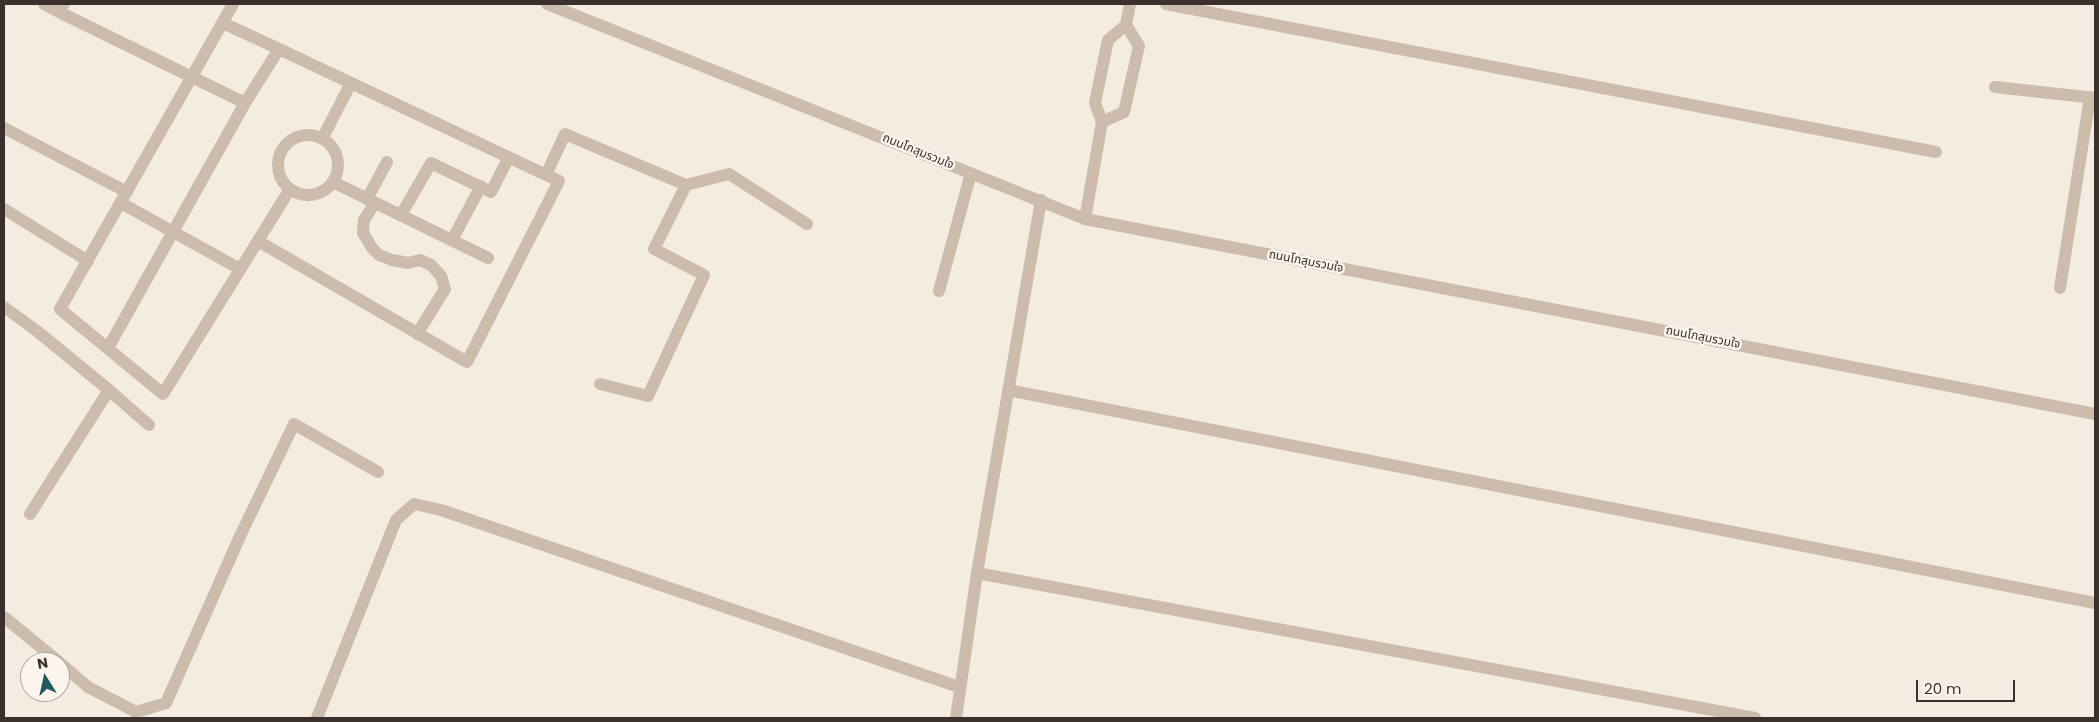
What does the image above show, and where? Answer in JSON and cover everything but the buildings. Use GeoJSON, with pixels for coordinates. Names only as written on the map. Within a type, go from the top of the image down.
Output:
{"type":"FeatureCollection","features":[{"type":"Feature","properties":{"kind":"street"},"geometry":{"type":"LineString","coordinates":[[44,4],[61,8],[192,78],[245,103]]}},
{"type":"Feature","properties":{"kind":"street"},"geometry":{"type":"LineString","coordinates":[[233,4],[60,309],[163,394],[290,189]]}},
{"type":"Feature","properties":{"kind":"street","name":"ถนนโกสุมรวมใจ"},"geometry":{"type":"LineString","coordinates":[[547,4],[1085,219],[2095,414]]}},
{"type":"Feature","properties":{"kind":"street"},"geometry":{"type":"LineString","coordinates":[[1085,219],[1102,122],[1095,103],[1108,40],[1126,25],[1130,4]]}},
{"type":"Feature","properties":{"kind":"street"},"geometry":{"type":"LineString","coordinates":[[1166,4],[1936,152]]}},
{"type":"Feature","properties":{"kind":"street"},"geometry":{"type":"LineString","coordinates":[[223,23],[559,181],[467,362],[258,240]]}},
{"type":"Feature","properties":{"kind":"street"},"geometry":{"type":"LineString","coordinates":[[1102,122],[1124,112],[1139,46],[1126,25]]}},
{"type":"Feature","properties":{"kind":"street"},"geometry":{"type":"LineString","coordinates":[[108,348],[245,103],[279,49]]}},
{"type":"Feature","properties":{"kind":"street"},"geometry":{"type":"LineString","coordinates":[[322,139],[351,83]]}},
{"type":"Feature","properties":{"kind":"street"},"geometry":{"type":"LineString","coordinates":[[1995,88],[2093,97],[2060,288]]}},
{"type":"Feature","properties":{"kind":"street"},"geometry":{"type":"LineString","coordinates":[[4,128],[124,198],[173,231],[240,269]]}},
{"type":"Feature","properties":{"kind":"street"},"geometry":{"type":"LineString","coordinates":[[546,175],[565,134],[686,186],[729,174],[807,224]]}},
{"type":"Feature","properties":{"kind":"street"},"geometry":{"type":"LineString","coordinates":[[302,136],[322,139],[336,153],[338,164],[333,182],[326,189],[308,195],[290,189],[279,173],[278,164],[285,146],[293,139],[302,136]]}},
{"type":"Feature","properties":{"kind":"street"},"geometry":{"type":"LineString","coordinates":[[401,215],[431,163],[491,192],[508,157]]}},
{"type":"Feature","properties":{"kind":"street"},"geometry":{"type":"LineString","coordinates":[[387,162],[364,220],[363,233],[379,256],[408,263],[420,260],[431,265],[440,276],[445,288],[417,334]]}},
{"type":"Feature","properties":{"kind":"street"},"geometry":{"type":"LineString","coordinates":[[939,291],[971,173]]}},
{"type":"Feature","properties":{"kind":"street"},"geometry":{"type":"LineString","coordinates":[[333,182],[488,258]]}},
{"type":"Feature","properties":{"kind":"street"},"geometry":{"type":"LineString","coordinates":[[452,240],[481,186]]}},
{"type":"Feature","properties":{"kind":"street"},"geometry":{"type":"LineString","coordinates":[[600,384],[648,396],[704,276],[654,249],[686,186]]}},
{"type":"Feature","properties":{"kind":"street"},"geometry":{"type":"LineString","coordinates":[[956,718],[977,574],[1041,200]]}},
{"type":"Feature","properties":{"kind":"street"},"geometry":{"type":"LineString","coordinates":[[4,209],[88,261]]}},
{"type":"Feature","properties":{"kind":"street"},"geometry":{"type":"LineString","coordinates":[[4,307],[37,331],[149,425]]}},
{"type":"Feature","properties":{"kind":"street"},"geometry":{"type":"LineString","coordinates":[[30,514],[108,390]]}},
{"type":"Feature","properties":{"kind":"street"},"geometry":{"type":"LineString","coordinates":[[1008,390],[2095,603]]}},
{"type":"Feature","properties":{"kind":"street"},"geometry":{"type":"LineString","coordinates":[[70,672],[88,687],[136,712],[166,703],[241,534],[294,424],[378,472]]}},
{"type":"Feature","properties":{"kind":"street"},"geometry":{"type":"LineString","coordinates":[[317,718],[396,520],[414,504],[440,510],[960,687]]}},
{"type":"Feature","properties":{"kind":"street"},"geometry":{"type":"LineString","coordinates":[[977,574],[1755,718]]}},
{"type":"Feature","properties":{"kind":"street"},"geometry":{"type":"LineString","coordinates":[[4,616],[46,652]]}}]}
